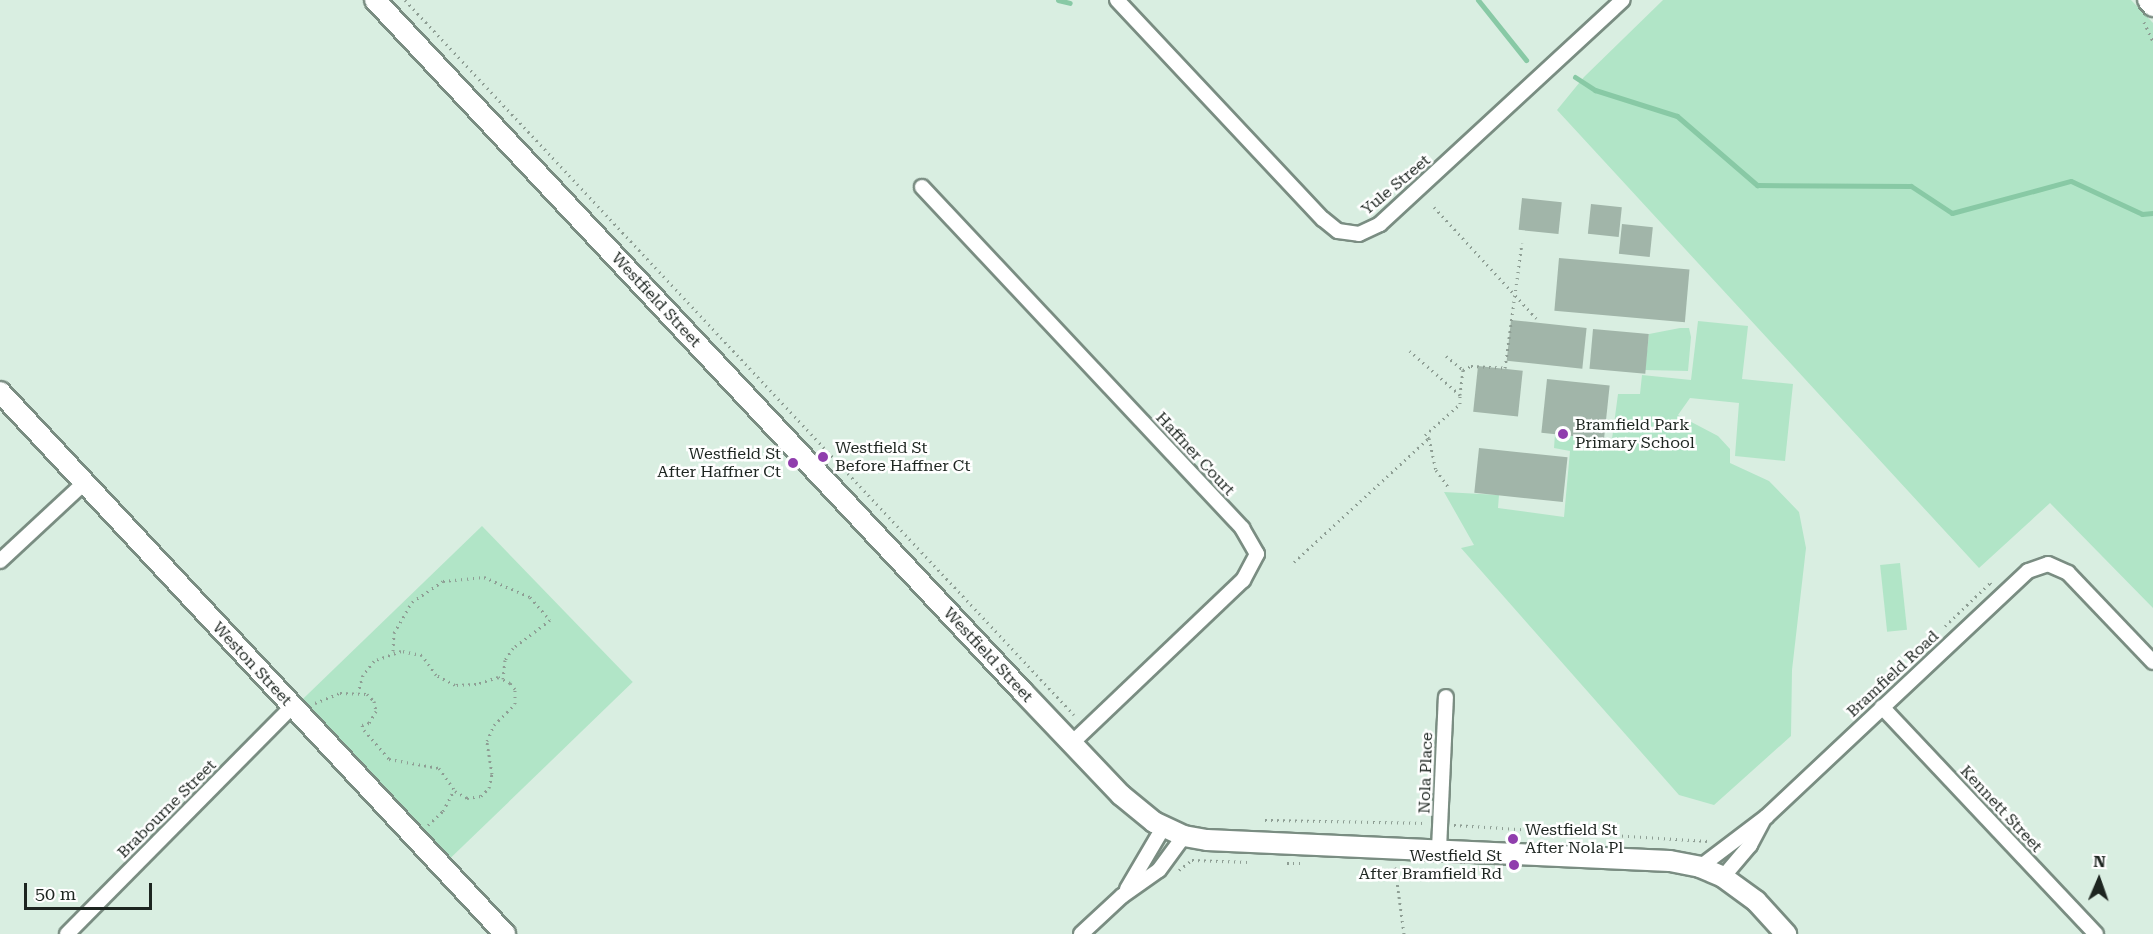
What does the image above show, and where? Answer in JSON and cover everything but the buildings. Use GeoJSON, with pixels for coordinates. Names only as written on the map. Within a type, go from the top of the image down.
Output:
{"type":"FeatureCollection","features":[{"type":"Feature","properties":{"kind":"main road","name":"Westfield Street"},"geometry":{"type":"LineString","coordinates":[[375,0],[1121,795],[1163,828],[1184,836],[1626,857],[1700,867],[1723,877],[1756,901],[1786,934]]}},
{"type":"Feature","properties":{"kind":"main road"},"geometry":{"type":"LineString","coordinates":[[2148,0],[2153,6]]}},
{"type":"Feature","properties":{"kind":"main road","name":"Weston Street"},"geometry":{"type":"LineString","coordinates":[[0,392],[505,934]]}},
{"type":"Feature","properties":{"kind":"street","name":"Yule Street"},"geometry":{"type":"LineString","coordinates":[[1117,0],[1323,219],[1338,231],[1359,234],[1380,224],[1623,0]]}},
{"type":"Feature","properties":{"kind":"street","name":"Haffner Court"},"geometry":{"type":"LineString","coordinates":[[922,187],[1242,528],[1257,554],[1243,580],[1072,743]]}},
{"type":"Feature","properties":{"kind":"street"},"geometry":{"type":"LineString","coordinates":[[0,561],[85,482]]}},
{"type":"Feature","properties":{"kind":"street","name":"Bramfield Road"},"geometry":{"type":"LineString","coordinates":[[1700,867],[1766,817],[2028,571],[2048,564],[2068,573],[2153,662]]}},
{"type":"Feature","properties":{"kind":"street","name":"Nola Place"},"geometry":{"type":"LineString","coordinates":[[1439,849],[1446,697]]}},
{"type":"Feature","properties":{"kind":"street","name":"Brabourne Street"},"geometry":{"type":"LineString","coordinates":[[67,934],[292,707]]}},
{"type":"Feature","properties":{"kind":"street","name":"Kennett Street"},"geometry":{"type":"LineString","coordinates":[[1882,707],[2096,934]]}},
{"type":"Feature","properties":{"kind":"street","name":"Bramfield Road"},"geometry":{"type":"LineString","coordinates":[[1723,877],[1750,845],[1766,817]]}},
{"type":"Feature","properties":{"kind":"street"},"geometry":{"type":"LineString","coordinates":[[1122,896],[1163,828]]}},
{"type":"Feature","properties":{"kind":"street"},"geometry":{"type":"LineString","coordinates":[[1081,934],[1122,896],[1159,870],[1184,836]]}},
{"type":"Feature","properties":{"kind":"path"},"geometry":{"type":"LineString","coordinates":[[405,0],[1074,716]]}},
{"type":"Feature","properties":{"kind":"path"},"geometry":{"type":"LineString","coordinates":[[1434,207],[1536,318]]}},
{"type":"Feature","properties":{"kind":"path"},"geometry":{"type":"LineString","coordinates":[[1463,370],[1471,366],[1505,368],[1513,293],[1522,243]]}},
{"type":"Feature","properties":{"kind":"path"},"geometry":{"type":"LineString","coordinates":[[1410,351],[1460,395]]}},
{"type":"Feature","properties":{"kind":"path"},"geometry":{"type":"LineString","coordinates":[[1446,356],[1463,370]]}},
{"type":"Feature","properties":{"kind":"path"},"geometry":{"type":"LineString","coordinates":[[1449,488],[1436,470],[1429,438],[1425,435],[1460,404],[1463,370]]}},
{"type":"Feature","properties":{"kind":"path"},"geometry":{"type":"LineString","coordinates":[[1294,562],[1429,438]]}},
{"type":"Feature","properties":{"kind":"path"},"geometry":{"type":"LineString","coordinates":[[393,651],[394,633],[412,602],[443,581],[484,577],[530,597],[550,620],[513,648],[505,660],[503,679]]}},
{"type":"Feature","properties":{"kind":"path"},"geometry":{"type":"LineString","coordinates":[[1939,631],[1990,583],[2001,596]]}},
{"type":"Feature","properties":{"kind":"path"},"geometry":{"type":"LineString","coordinates":[[312,706],[330,695],[358,692],[374,701],[375,715],[362,725],[381,753],[395,761],[439,768],[461,795],[474,798],[486,792],[491,784],[486,753],[489,736],[516,700],[513,685],[503,679],[454,685],[436,675],[422,656],[393,651],[380,656],[367,668],[358,692]]}},
{"type":"Feature","properties":{"kind":"path"},"geometry":{"type":"LineString","coordinates":[[424,828],[443,811],[454,789]]}},
{"type":"Feature","properties":{"kind":"path"},"geometry":{"type":"LineString","coordinates":[[1265,820],[1428,823]]}},
{"type":"Feature","properties":{"kind":"path"},"geometry":{"type":"LineString","coordinates":[[1453,824],[1706,842],[1713,839]]}},
{"type":"Feature","properties":{"kind":"path"},"geometry":{"type":"LineString","coordinates":[[1395,847],[1394,875],[1404,934]]}},
{"type":"Feature","properties":{"kind":"path"},"geometry":{"type":"LineString","coordinates":[[1175,873],[1192,860],[1249,862]]}},
{"type":"Feature","properties":{"kind":"green space"},"geometry":{"type":"Polygon","coordinates":[[[1663,0],[2131,0],[2153,23],[2153,608],[2050,503],[1979,568],[1557,110],[1584,77],[1663,0]]]}},
{"type":"Feature","properties":{"kind":"green space"},"geometry":{"type":"Polygon","coordinates":[[[1698,321],[1748,326],[1742,379],[1793,384],[1785,461],[1735,456],[1739,403],[1690,398],[1678,415],[1718,436],[1730,449],[1730,463],[1769,481],[1799,512],[1806,548],[1792,670],[1791,736],[1714,805],[1679,795],[1461,548],[1474,545],[1444,492],[1499,495],[1498,508],[1564,517],[1570,451],[1554,448],[1555,434],[1612,439],[1618,394],[1640,394],[1642,375],[1691,380],[1698,321]]]}},
{"type":"Feature","properties":{"kind":"green space"},"geometry":{"type":"Polygon","coordinates":[[[1689,328],[1691,337],[1688,371],[1645,370],[1649,334],[1689,328]]]}},
{"type":"Feature","properties":{"kind":"green space"},"geometry":{"type":"Polygon","coordinates":[[[482,526],[633,682],[444,864],[294,708],[482,526]]]}},
{"type":"Feature","properties":{"kind":"green space"},"geometry":{"type":"Polygon","coordinates":[[[1900,563],[1907,630],[1887,632],[1880,565],[1900,563]]]}},
{"type":"Feature","properties":{"kind":"waterway"},"geometry":{"type":"LineString","coordinates":[[1058,0],[1070,3]]}},
{"type":"Feature","properties":{"kind":"waterway"},"geometry":{"type":"LineString","coordinates":[[1478,0],[1526,60]]}},
{"type":"Feature","properties":{"kind":"waterway"},"geometry":{"type":"LineString","coordinates":[[1575,77],[1595,90],[1677,116],[1757,185],[1911,186],[1952,213],[2071,181],[2142,214],[2153,213]]}},
{"type":"Feature","properties":{"kind":"place","name":"Bramfield Park Primary School"},"geometry":{"type":"Point","coordinates":[1563,434]}},
{"type":"Feature","properties":{"kind":"place","name":"Westfield St Before Haffner Ct"},"geometry":{"type":"Point","coordinates":[823,457]}},
{"type":"Feature","properties":{"kind":"place","name":"Westfield St After Haffner Ct"},"geometry":{"type":"Point","coordinates":[793,463]}},
{"type":"Feature","properties":{"kind":"place","name":"Westfield St After Nola Pl"},"geometry":{"type":"Point","coordinates":[1513,839]}},
{"type":"Feature","properties":{"kind":"place","name":"Westfield St After Bramfield Rd"},"geometry":{"type":"Point","coordinates":[1514,865]}}]}
